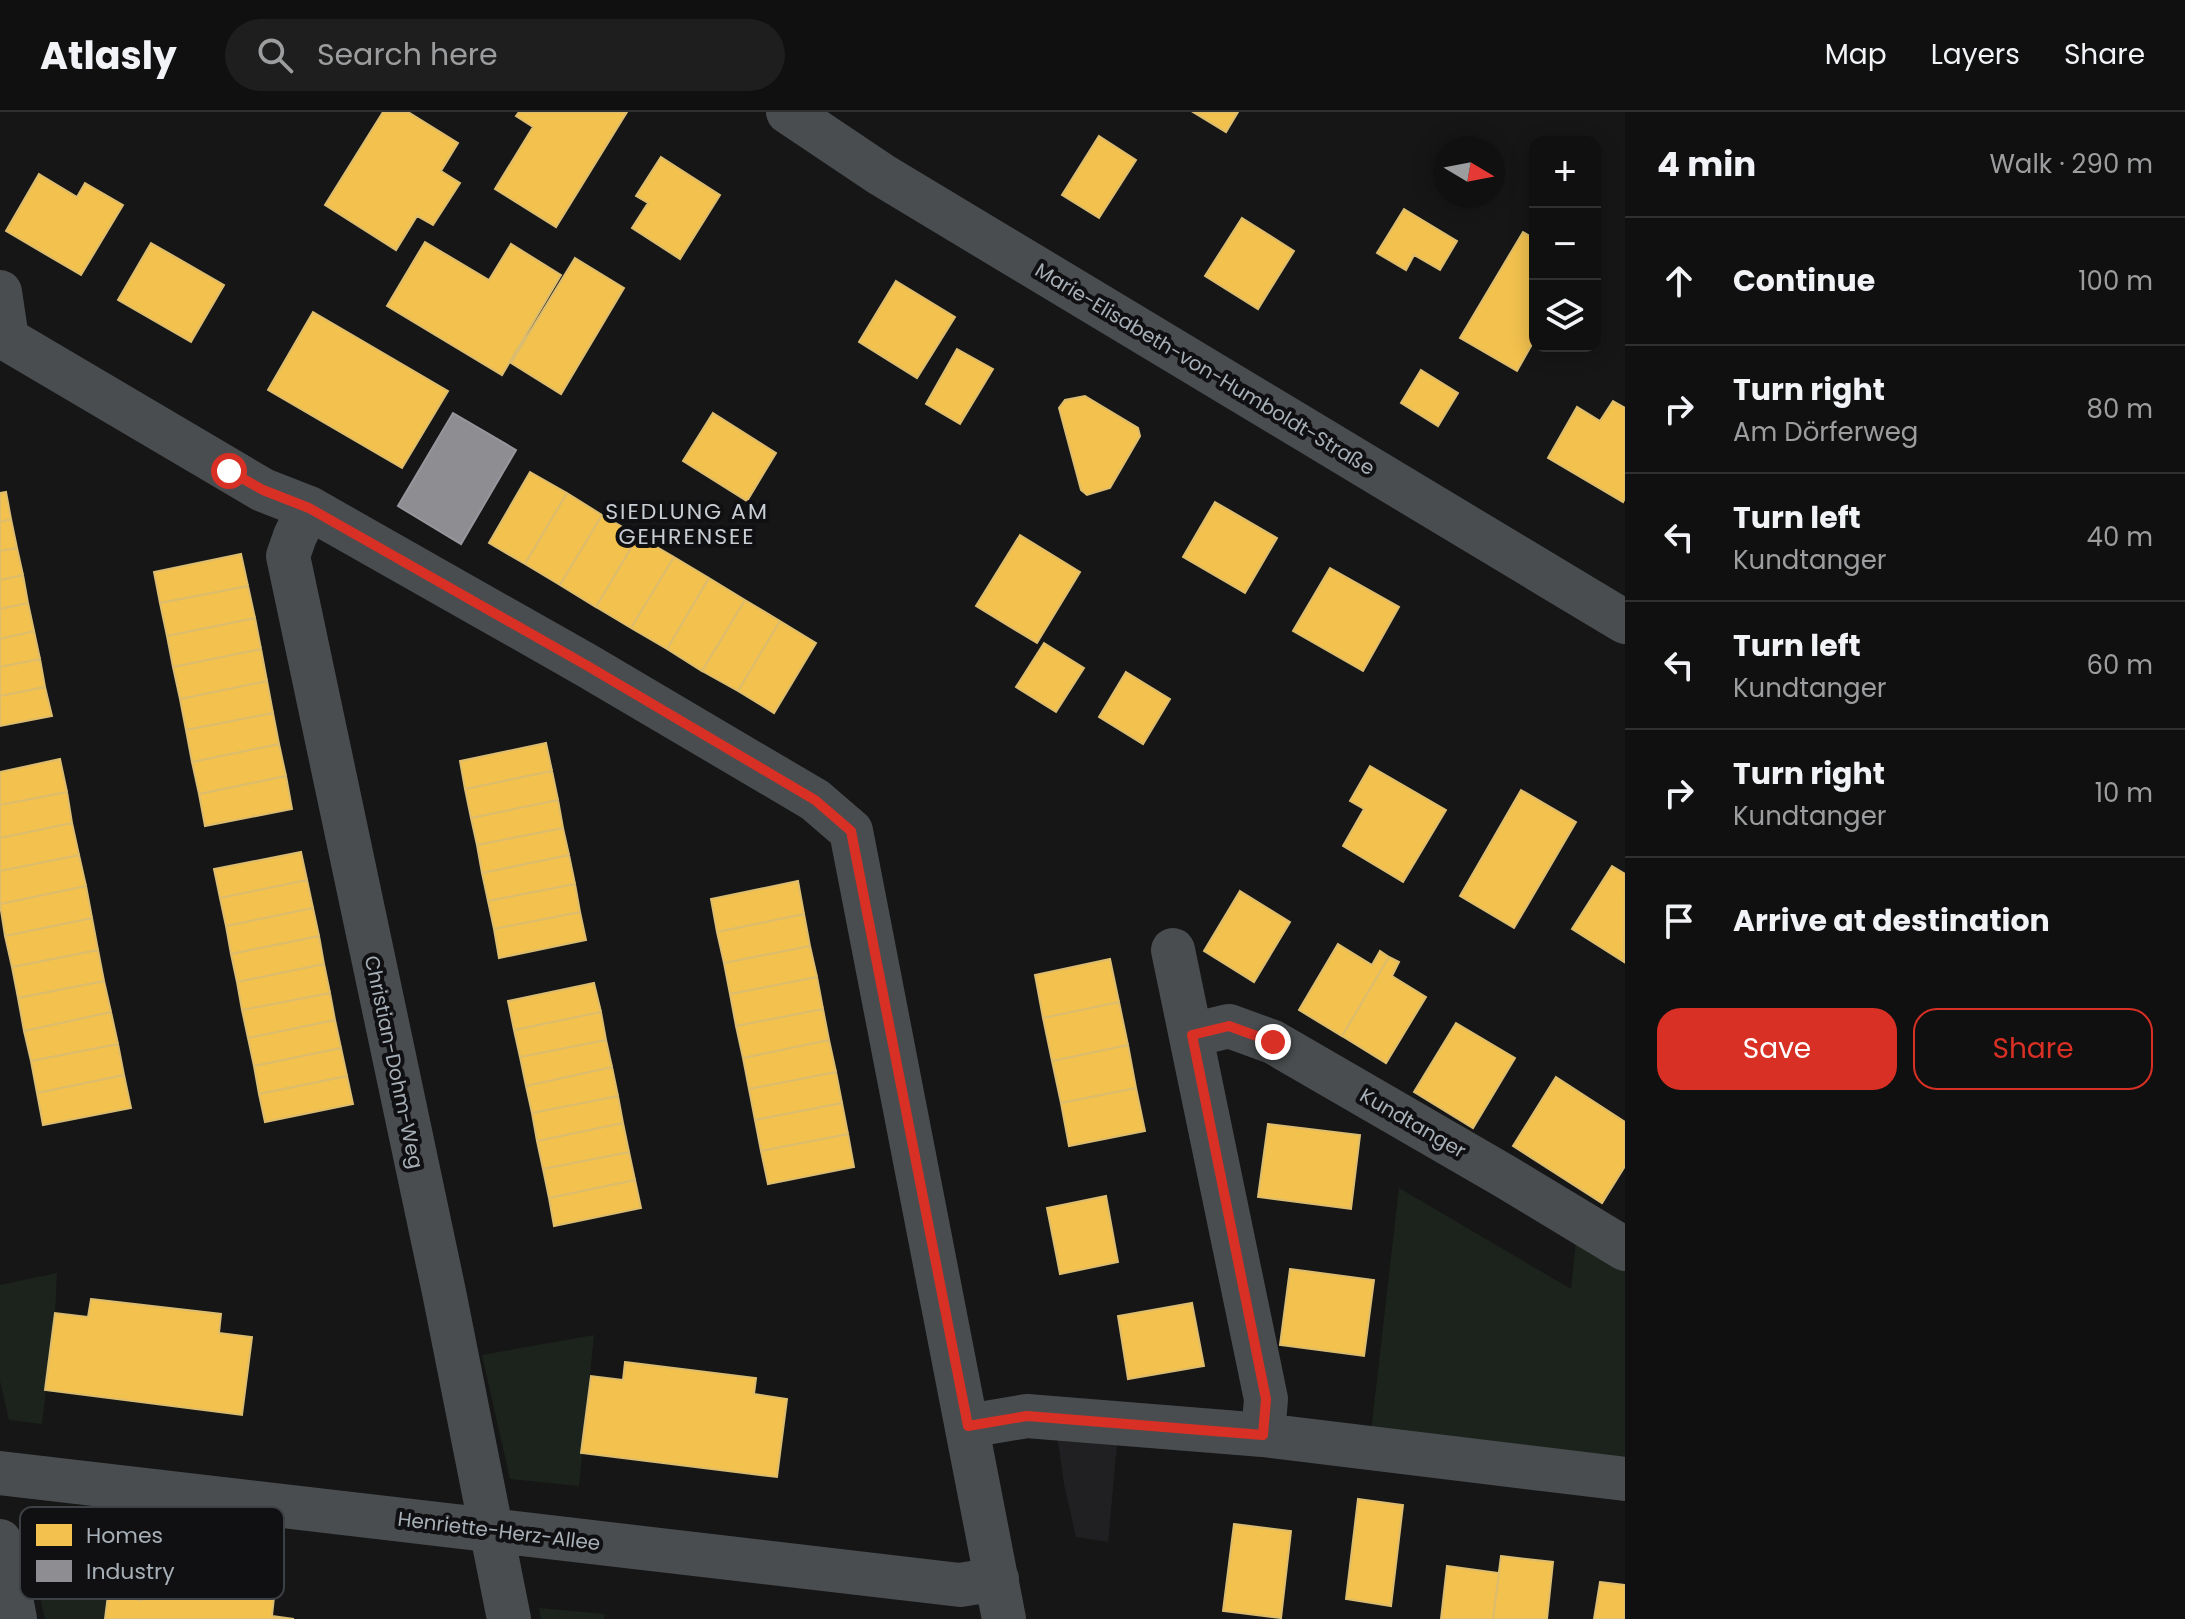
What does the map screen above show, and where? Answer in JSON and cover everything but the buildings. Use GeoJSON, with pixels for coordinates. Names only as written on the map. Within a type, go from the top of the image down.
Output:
{"type":"FeatureCollection","features":[{"type":"Feature","properties":{"kind":"street","name":"Marie-Elisabeth-von-Humboldt-Straße"},"geometry":{"type":"LineString","coordinates":[[788,112],[882,175],[1625,622]]}},
{"type":"Feature","properties":{"kind":"street"},"geometry":{"type":"LineString","coordinates":[[0,292],[7,339],[263,490],[309,508],[586,665],[815,800],[851,831],[1001,1599]]}},
{"type":"Feature","properties":{"kind":"street","name":"Christian-Dohm-Weg"},"geometry":{"type":"LineString","coordinates":[[309,508],[288,556],[444,1292],[509,1619]]}},
{"type":"Feature","properties":{"kind":"street"},"geometry":{"type":"LineString","coordinates":[[1173,950],[1266,1399],[1263,1435]]}},
{"type":"Feature","properties":{"kind":"street","name":"Kundtanger"},"geometry":{"type":"LineString","coordinates":[[1192,1035],[1229,1026],[1273,1042],[1625,1249]]}},
{"type":"Feature","properties":{"kind":"street"},"geometry":{"type":"LineString","coordinates":[[968,1426],[1027,1416],[1263,1435],[1625,1479]]}},
{"type":"Feature","properties":{"kind":"street","name":"Henriette-Herz-Allee"},"geometry":{"type":"LineString","coordinates":[[0,1473],[960,1585],[1001,1599]]}},
{"type":"Feature","properties":{"kind":"street"},"geometry":{"type":"LineString","coordinates":[[0,1541],[15,1619]]}},
{"type":"Feature","properties":{"kind":"shaded area"},"geometry":{"type":"Polygon","coordinates":[[[1399,1188],[1571,1289],[1576,1241],[1625,1270],[1625,1464],[1371,1432],[1399,1188]]]}},
{"type":"Feature","properties":{"kind":"shaded area"},"geometry":{"type":"Polygon","coordinates":[[[57,1273],[42,1424],[9,1420],[0,1381],[0,1285],[57,1273]]]}},
{"type":"Feature","properties":{"kind":"shaded area"},"geometry":{"type":"Polygon","coordinates":[[[594,1335],[579,1486],[510,1479],[482,1355],[594,1335]]]}},
{"type":"Feature","properties":{"kind":"shaded area"},"geometry":{"type":"Polygon","coordinates":[[[1057,1434],[1117,1444],[1108,1542],[1076,1537],[1057,1434]]]}},
{"type":"Feature","properties":{"kind":"shaded area"},"geometry":{"type":"Polygon","coordinates":[[[40,1599],[108,1599],[105,1619],[45,1619],[40,1599]]]}},
{"type":"Feature","properties":{"kind":"shaded area"},"geometry":{"type":"Polygon","coordinates":[[[539,1608],[605,1614],[604,1619],[541,1619],[539,1608]]]}},
{"type":"Feature","properties":{"kind":"district","name":"SIEDLUNG AM GEHRENSEE"},"geometry":{"type":"Point","coordinates":[687,524]}},
{"type":"Feature","properties":{"kind":"route"},"geometry":{"type":"LineString","coordinates":[[229,471],[263,490],[309,508],[586,665],[815,800],[851,831],[968,1426],[1027,1416],[1263,1435],[1266,1399],[1192,1035],[1229,1026],[1273,1042]]}}]}
